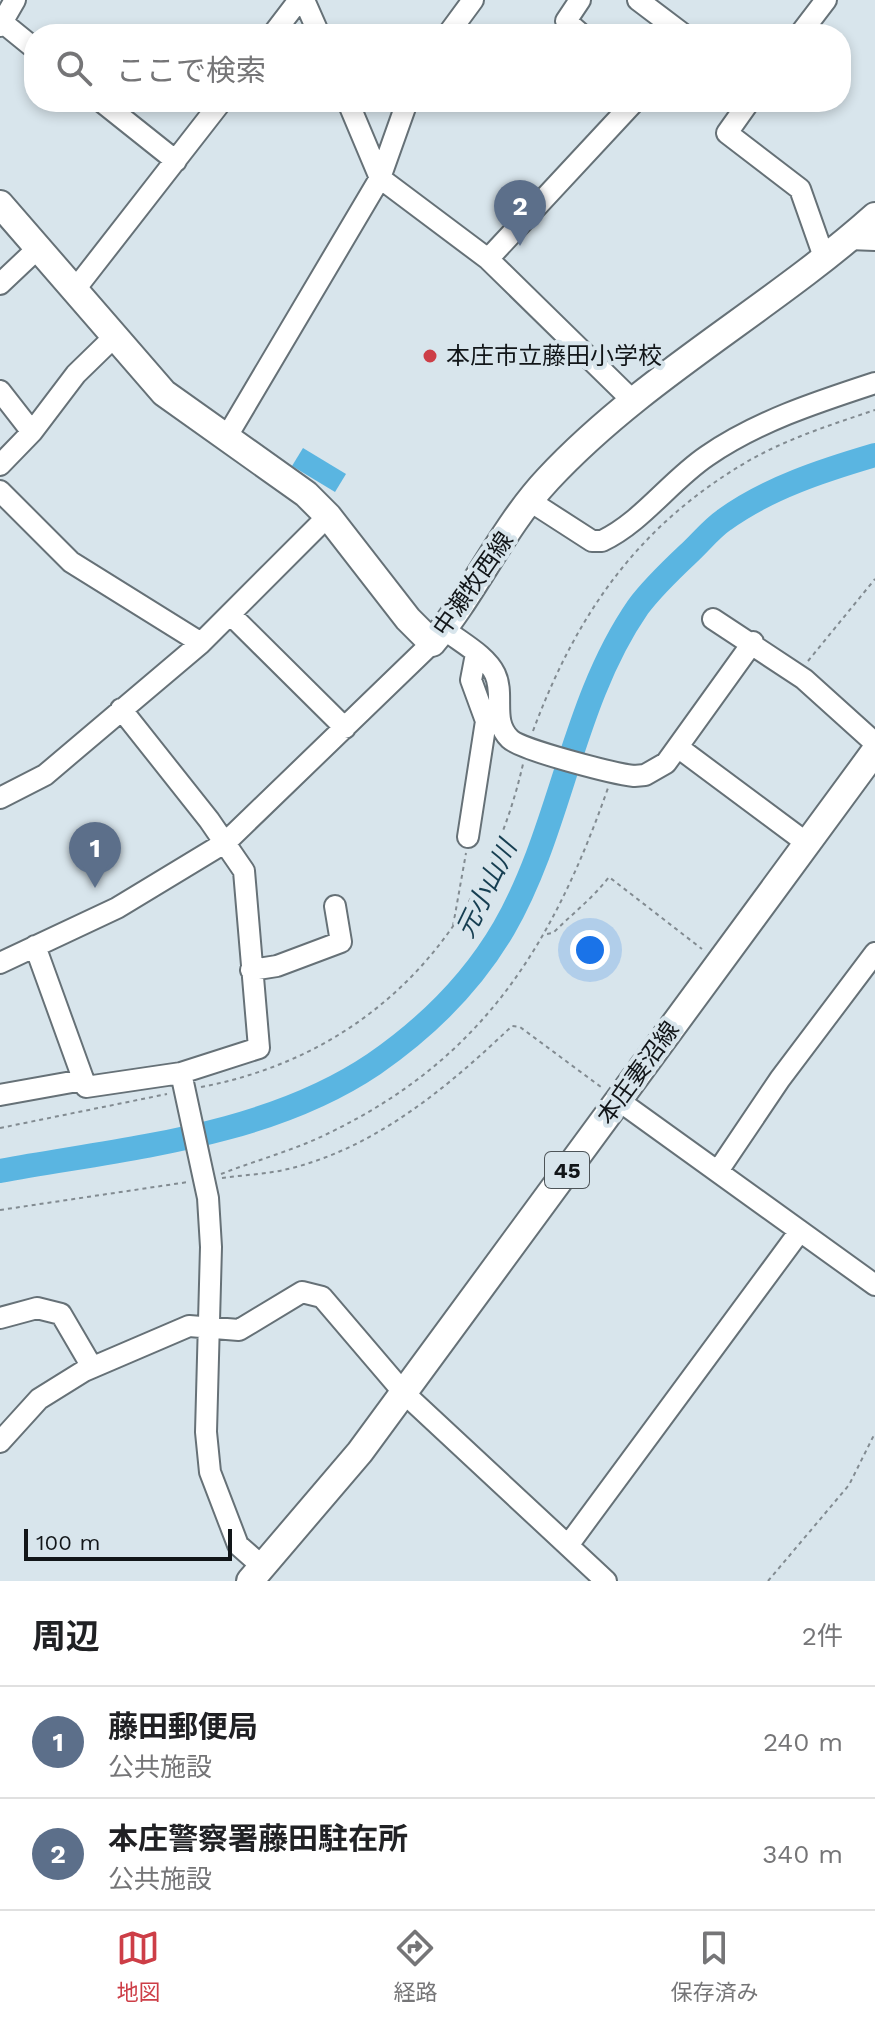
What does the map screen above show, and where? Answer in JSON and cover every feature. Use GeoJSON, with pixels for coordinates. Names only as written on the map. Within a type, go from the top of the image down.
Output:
{"type":"FeatureCollection","features":[{"type":"Feature","properties":{"kind":"main road","name":"中瀬牧西線"},"geometry":{"type":"LineString","coordinates":[[0,204],[36,250],[164,393],[306,494],[328,516],[408,619],[438,636],[530,501],[585,443],[824,257],[862,240],[875,216]]}},
{"type":"Feature","properties":{"kind":"main road","name":"本庄妻沼線"},"geometry":{"type":"LineString","coordinates":[[256,1574],[404,1393],[875,751]]}},
{"type":"Feature","properties":{"kind":"street"},"geometry":{"type":"LineString","coordinates":[[15,0],[1,24],[24,41]]}},
{"type":"Feature","properties":{"kind":"street"},"geometry":{"type":"LineString","coordinates":[[282,24],[302,0],[314,24]]}},
{"type":"Feature","properties":{"kind":"street"},"geometry":{"type":"LineString","coordinates":[[455,24],[473,0]]}},
{"type":"Feature","properties":{"kind":"street"},"geometry":{"type":"LineString","coordinates":[[569,24],[566,21],[580,0]]}},
{"type":"Feature","properties":{"kind":"street"},"geometry":{"type":"LineString","coordinates":[[638,0],[670,24]]}},
{"type":"Feature","properties":{"kind":"street"},"geometry":{"type":"LineString","coordinates":[[808,24],[826,0]]}},
{"type":"Feature","properties":{"kind":"street"},"geometry":{"type":"LineString","coordinates":[[115,112],[176,161]]}},
{"type":"Feature","properties":{"kind":"street"},"geometry":{"type":"LineString","coordinates":[[73,292],[213,112]]}},
{"type":"Feature","properties":{"kind":"street"},"geometry":{"type":"LineString","coordinates":[[352,112],[380,178],[488,259],[634,402]]}},
{"type":"Feature","properties":{"kind":"street"},"geometry":{"type":"LineString","coordinates":[[226,438],[380,178],[403,112]]}},
{"type":"Feature","properties":{"kind":"street"},"geometry":{"type":"LineString","coordinates":[[488,259],[625,112]]}},
{"type":"Feature","properties":{"kind":"street"},"geometry":{"type":"LineString","coordinates":[[742,112],[727,133],[800,189],[824,257]]}},
{"type":"Feature","properties":{"kind":"street"},"geometry":{"type":"LineString","coordinates":[[0,284],[36,250]]}},
{"type":"Feature","properties":{"kind":"street"},"geometry":{"type":"LineString","coordinates":[[0,465],[32,432],[67,384],[113,338]]}},
{"type":"Feature","properties":{"kind":"street"},"geometry":{"type":"LineString","coordinates":[[530,501],[592,541],[602,541],[673,481],[733,440],[806,406],[875,383]]}},
{"type":"Feature","properties":{"kind":"street"},"geometry":{"type":"LineString","coordinates":[[0,391],[32,432]]}},
{"type":"Feature","properties":{"kind":"street"},"geometry":{"type":"LineString","coordinates":[[0,491],[71,562],[201,643]]}},
{"type":"Feature","properties":{"kind":"street"},"geometry":{"type":"LineString","coordinates":[[0,798],[45,775],[201,643],[328,516]]}},
{"type":"Feature","properties":{"kind":"street"},"geometry":{"type":"LineString","coordinates":[[230,614],[345,728]]}},
{"type":"Feature","properties":{"kind":"street"},"geometry":{"type":"LineString","coordinates":[[713,619],[753,642],[797,674],[875,743]]}},
{"type":"Feature","properties":{"kind":"street"},"geometry":{"type":"LineString","coordinates":[[0,963],[117,908],[226,842],[438,636],[476,654],[495,673],[499,690],[499,720],[510,739],[529,748],[611,771],[645,775],[666,763],[679,748],[753,642]]}},
{"type":"Feature","properties":{"kind":"street"},"geometry":{"type":"LineString","coordinates":[[468,837],[486,721],[471,680],[476,654]]}},
{"type":"Feature","properties":{"kind":"street"},"geometry":{"type":"LineString","coordinates":[[35,946],[86,1087],[182,1088],[259,1048],[244,871],[226,842],[121,709]]}},
{"type":"Feature","properties":{"kind":"street"},"geometry":{"type":"LineString","coordinates":[[679,748],[808,844]]}},
{"type":"Feature","properties":{"kind":"street"},"geometry":{"type":"LineString","coordinates":[[251,970],[277,966],[341,942],[335,906]]}},
{"type":"Feature","properties":{"kind":"street"},"geometry":{"type":"LineString","coordinates":[[718,1171],[780,1079],[875,953]]}},
{"type":"Feature","properties":{"kind":"street"},"geometry":{"type":"LineString","coordinates":[[0,1095],[83,1080]]}},
{"type":"Feature","properties":{"kind":"street"},"geometry":{"type":"LineString","coordinates":[[182,1088],[204,1176],[211,1247],[206,1432],[210,1472],[238,1545],[256,1574]]}},
{"type":"Feature","properties":{"kind":"street"},"geometry":{"type":"LineString","coordinates":[[618,1100],[875,1285]]}},
{"type":"Feature","properties":{"kind":"street"},"geometry":{"type":"LineString","coordinates":[[569,1544],[800,1231]]}},
{"type":"Feature","properties":{"kind":"street"},"geometry":{"type":"LineString","coordinates":[[0,1442],[39,1399],[92,1367],[189,1326],[239,1330],[302,1292],[314,1293],[322,1297],[404,1393],[606,1581]]}},
{"type":"Feature","properties":{"kind":"street"},"geometry":{"type":"LineString","coordinates":[[0,1318],[37,1308],[61,1314],[92,1367]]}},
{"type":"Feature","properties":{"kind":"path"},"geometry":{"type":"LineString","coordinates":[[0,1128],[182,1088],[253,1076],[303,1057],[390,996],[453,927],[496,853],[514,806],[529,748],[577,631],[614,575],[642,543],[697,495],[751,460],[809,433],[875,410]]}},
{"type":"Feature","properties":{"kind":"path"},"geometry":{"type":"LineString","coordinates":[[797,674],[875,579]]}},
{"type":"Feature","properties":{"kind":"path"},"geometry":{"type":"LineString","coordinates":[[204,1176],[329,1133],[444,1060],[496,1005],[546,934],[570,888],[611,771]]}},
{"type":"Feature","properties":{"kind":"path"},"geometry":{"type":"LineString","coordinates":[[453,927],[468,837]]}},
{"type":"Feature","properties":{"kind":"path"},"geometry":{"type":"LineString","coordinates":[[546,934],[553,933],[579,905],[591,900],[609,877],[719,962]]}},
{"type":"Feature","properties":{"kind":"path"},"geometry":{"type":"LineString","coordinates":[[0,1210],[204,1176],[289,1169],[367,1139],[445,1086],[512,1026],[520,1027],[618,1100]]}},
{"type":"Feature","properties":{"kind":"path"},"geometry":{"type":"LineString","coordinates":[[768,1581],[849,1485],[875,1433]]}},
{"type":"Feature","properties":{"kind":"water"},"geometry":{"type":"Polygon","coordinates":[[[303,448],[346,474],[335,492],[292,466],[303,448]]]}},
{"type":"Feature","properties":{"kind":"waterway","name":"元小山川"},"geometry":{"type":"LineString","coordinates":[[0,1171],[145,1146],[241,1124],[332,1089],[374,1064],[412,1035],[463,986],[504,928],[540,849],[597,684],[615,644],[643,600],[715,528],[741,509],[797,481],[875,455]]}},
{"type":"Feature","properties":{"kind":"place","name":"本庄警察署藤田駐在所"},"geometry":{"type":"Point","coordinates":[520,246]}},
{"type":"Feature","properties":{"kind":"place","name":"本庄市立藤田小学校"},"geometry":{"type":"Point","coordinates":[430,356]}},
{"type":"Feature","properties":{"kind":"place","name":"藤田郵便局"},"geometry":{"type":"Point","coordinates":[95,888]}}]}
